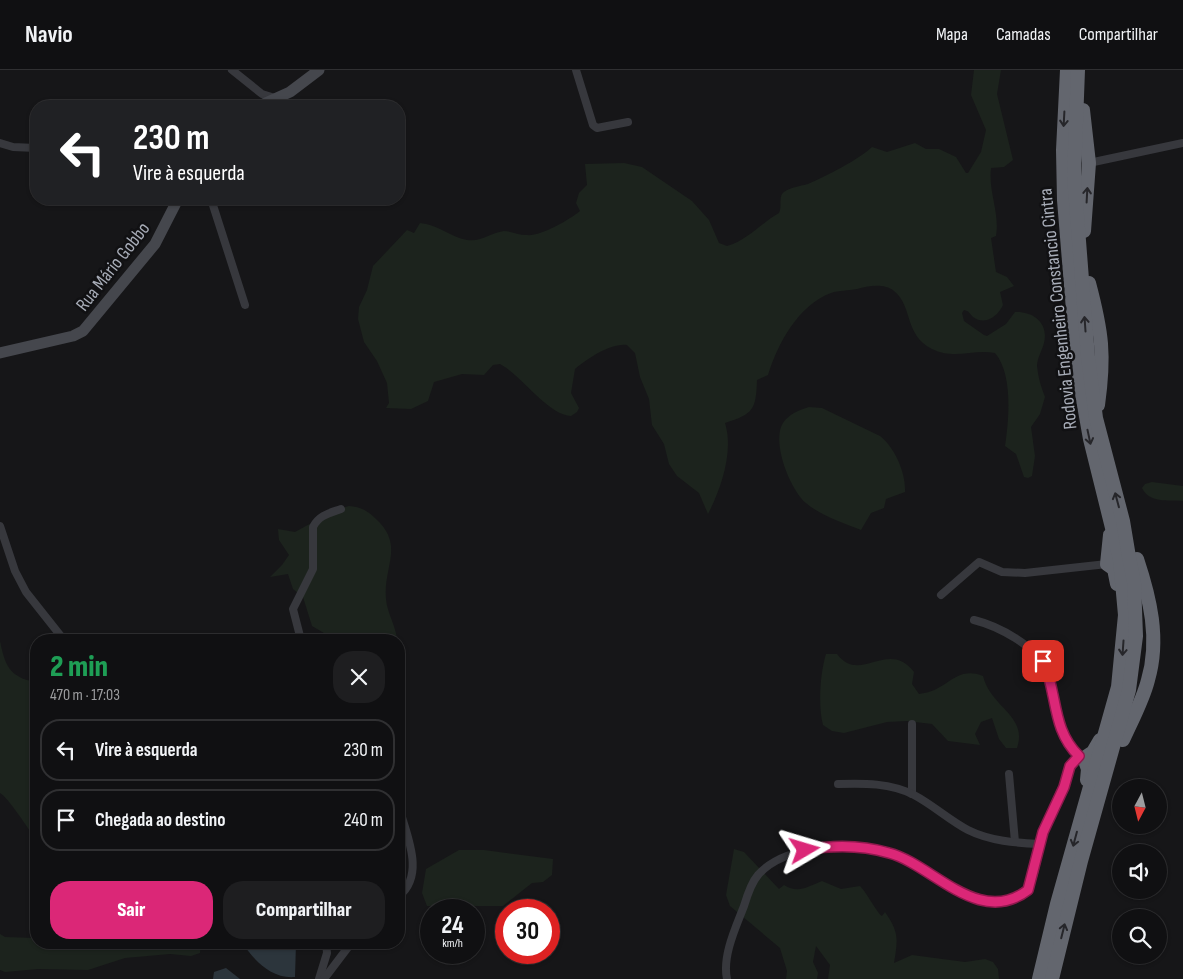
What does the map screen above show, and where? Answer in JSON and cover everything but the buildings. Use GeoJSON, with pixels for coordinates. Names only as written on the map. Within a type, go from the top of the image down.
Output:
{"type":"FeatureCollection","features":[{"type":"Feature","properties":{"kind":"highway","name":"Rodovia Engenheiro Constancio Cintra"},"geometry":{"type":"LineString","coordinates":[[1039,979],[1085,803],[1107,731],[1122,669],[1125,615],[1120,560],[1090,439],[1078,371],[1064,200],[1063,150],[1067,70]]}},
{"type":"Feature","properties":{"kind":"highway","name":"Rodovia Engenheiro Constancio Cintra"},"geometry":{"type":"LineString","coordinates":[[1052,979],[1081,861],[1106,777],[1145,689],[1153,649],[1150,604],[1123,521],[1096,418],[1103,372],[1102,338],[1080,250],[1074,159],[1078,70]]}},
{"type":"Feature","properties":{"kind":"highway"},"geometry":{"type":"LineString","coordinates":[[1078,91],[1084,116],[1089,163],[1086,218],[1080,250]]}},
{"type":"Feature","properties":{"kind":"highway"},"geometry":{"type":"LineString","coordinates":[[1108,509],[1110,546],[1107,564],[1114,569],[1119,597],[1125,615]]}},
{"type":"Feature","properties":{"kind":"highway"},"geometry":{"type":"LineString","coordinates":[[1085,803],[1088,769],[1082,757],[1093,752],[1107,731]]}},
{"type":"Feature","properties":{"kind":"street"},"geometry":{"type":"LineString","coordinates":[[232,70],[262,94],[275,98]]}},
{"type":"Feature","properties":{"kind":"street"},"geometry":{"type":"LineString","coordinates":[[271,100],[290,92],[319,70]]}},
{"type":"Feature","properties":{"kind":"street"},"geometry":{"type":"LineString","coordinates":[[576,70],[593,125],[597,128],[628,122]]}},
{"type":"Feature","properties":{"kind":"street"},"geometry":{"type":"LineString","coordinates":[[0,143],[13,147],[30,148]]}},
{"type":"Feature","properties":{"kind":"street"},"geometry":{"type":"LineString","coordinates":[[1089,163],[1183,143]]}},
{"type":"Feature","properties":{"kind":"street","name":"Rua Mário Gobbo"},"geometry":{"type":"LineString","coordinates":[[0,353],[73,336],[83,331],[155,244],[175,205]]}},
{"type":"Feature","properties":{"kind":"street"},"geometry":{"type":"LineString","coordinates":[[213,205],[245,305]]}},
{"type":"Feature","properties":{"kind":"street"},"geometry":{"type":"LineString","coordinates":[[299,634],[293,609],[313,569],[313,527],[316,521],[325,514],[341,509]]}},
{"type":"Feature","properties":{"kind":"street"},"geometry":{"type":"LineString","coordinates":[[0,526],[15,571],[26,592],[59,634]]}},
{"type":"Feature","properties":{"kind":"street"},"geometry":{"type":"LineString","coordinates":[[941,595],[979,562],[1002,572],[1025,573],[1107,564]]}},
{"type":"Feature","properties":{"kind":"street"},"geometry":{"type":"LineString","coordinates":[[727,979],[727,961],[735,930],[752,884],[758,874],[783,859],[805,850],[824,846],[890,853],[967,896],[997,901],[1010,899],[1028,890],[1040,844],[1070,766],[1082,757],[1069,746],[1061,730],[1055,714],[1048,673],[1043,661],[1003,630],[974,620]]}},
{"type":"Feature","properties":{"kind":"street"},"geometry":{"type":"LineString","coordinates":[[912,724],[912,794]]}},
{"type":"Feature","properties":{"kind":"street"},"geometry":{"type":"LineString","coordinates":[[1009,774],[1015,842]]}},
{"type":"Feature","properties":{"kind":"street"},"geometry":{"type":"LineString","coordinates":[[838,784],[883,786],[912,794],[968,830],[990,838],[1040,844]]}},
{"type":"Feature","properties":{"kind":"street"},"geometry":{"type":"LineString","coordinates":[[405,832],[413,866],[411,882],[405,889]]}},
{"type":"Feature","properties":{"kind":"street"},"geometry":{"type":"LineString","coordinates":[[320,979],[327,949]]}},
{"type":"Feature","properties":{"kind":"street"},"geometry":{"type":"LineString","coordinates":[[324,979],[347,949]]}},
{"type":"Feature","properties":{"kind":"shaded area"},"geometry":{"type":"Polygon","coordinates":[[[974,70],[1001,70],[997,94],[1013,160],[1004,167],[991,168],[991,185],[997,227],[996,236],[991,238],[996,272],[1007,277],[1014,286],[1000,292],[1003,305],[998,313],[991,318],[978,320],[966,310],[962,313],[964,321],[987,336],[1006,324],[1015,312],[1022,312],[1033,316],[1042,324],[1045,336],[1037,366],[1045,397],[1040,414],[1031,427],[1035,456],[1032,476],[1024,477],[1016,454],[1005,446],[1008,423],[1007,385],[1001,362],[995,353],[948,354],[932,349],[917,336],[900,297],[890,288],[881,286],[831,293],[808,307],[790,327],[777,351],[768,375],[757,380],[756,398],[752,409],[742,417],[725,423],[728,446],[725,470],[708,514],[699,493],[677,476],[669,464],[664,444],[652,425],[649,399],[640,377],[635,353],[627,345],[613,346],[606,349],[592,356],[575,369],[571,393],[579,408],[571,416],[553,409],[500,364],[493,365],[484,375],[462,374],[434,382],[428,401],[411,409],[386,408],[389,403],[387,383],[377,361],[364,342],[358,319],[359,307],[367,290],[373,266],[407,230],[414,233],[420,223],[426,224],[467,240],[482,239],[504,231],[532,235],[546,231],[580,211],[576,203],[579,193],[587,185],[585,164],[624,163],[642,167],[692,201],[709,220],[719,243],[727,246],[748,236],[779,213],[781,196],[784,192],[808,184],[832,172],[859,157],[872,147],[887,152],[915,143],[926,149],[939,149],[956,157],[966,173],[968,173],[981,152],[986,130],[971,95],[974,70]]]}},
{"type":"Feature","properties":{"kind":"shaded area"},"geometry":{"type":"Polygon","coordinates":[[[809,407],[822,408],[880,436],[890,447],[898,461],[904,477],[905,492],[886,499],[884,508],[871,513],[861,530],[812,508],[800,497],[789,477],[781,453],[780,431],[788,417],[809,407]]]}},
{"type":"Feature","properties":{"kind":"shaded area"},"geometry":{"type":"Polygon","coordinates":[[[1152,482],[1183,486],[1183,501],[1160,500],[1149,496],[1142,488],[1145,484],[1152,482]]]}},
{"type":"Feature","properties":{"kind":"shaded area"},"geometry":{"type":"Polygon","coordinates":[[[349,506],[361,508],[376,519],[385,529],[391,547],[386,599],[396,634],[326,634],[312,626],[303,597],[293,589],[288,574],[270,577],[289,555],[279,540],[278,529],[295,532],[335,510],[349,506]]]}},
{"type":"Feature","properties":{"kind":"shaded area"},"geometry":{"type":"Polygon","coordinates":[[[0,641],[6,663],[10,669],[19,677],[30,681],[30,831],[13,807],[0,793],[0,641]]]}},
{"type":"Feature","properties":{"kind":"shaded area"},"geometry":{"type":"Polygon","coordinates":[[[826,654],[837,654],[846,662],[855,665],[894,659],[904,663],[914,672],[912,684],[919,694],[937,689],[958,676],[965,674],[983,676],[993,696],[1013,719],[1017,727],[1019,737],[1017,748],[1006,748],[999,739],[992,718],[981,722],[975,734],[980,745],[948,741],[932,724],[907,721],[887,722],[844,733],[832,731],[823,725],[821,718],[821,680],[826,654]]]}},
{"type":"Feature","properties":{"kind":"shaded area"},"geometry":{"type":"Polygon","coordinates":[[[734,849],[744,852],[779,889],[784,885],[789,888],[803,889],[822,881],[841,889],[860,886],[880,914],[882,916],[885,912],[893,925],[897,942],[894,963],[912,955],[965,962],[985,959],[993,962],[998,969],[999,979],[828,979],[830,965],[816,946],[813,962],[818,973],[817,979],[786,979],[787,971],[780,948],[730,906],[726,895],[734,849]]]}},
{"type":"Feature","properties":{"kind":"shaded area"},"geometry":{"type":"Polygon","coordinates":[[[459,850],[484,850],[553,859],[552,875],[543,882],[532,883],[512,899],[495,899],[495,906],[485,906],[485,899],[424,899],[422,893],[426,869],[459,850]]]}},
{"type":"Feature","properties":{"kind":"shaded area"},"geometry":{"type":"Polygon","coordinates":[[[0,934],[5,937],[30,938],[30,949],[200,949],[200,953],[191,956],[170,954],[125,958],[88,970],[38,969],[5,972],[0,970],[0,934]]]}},
{"type":"Feature","properties":{"kind":"shaded area"},"geometry":{"type":"Polygon","coordinates":[[[247,949],[296,949],[295,977],[287,977],[272,972],[255,959],[247,949]]]}},
{"type":"Feature","properties":{"kind":"shaded area"},"geometry":{"type":"Polygon","coordinates":[[[226,968],[240,979],[213,979],[214,972],[226,968]]]}},
{"type":"Feature","properties":{"kind":"route"},"geometry":{"type":"LineString","coordinates":[[805,850],[824,846],[890,853],[967,896],[997,901],[1023,894],[1028,890],[1031,883],[1043,832],[1058,802],[1069,774],[1070,766],[1074,759],[1079,756],[1069,746],[1061,730],[1055,714],[1048,673],[1043,661]]}}]}
